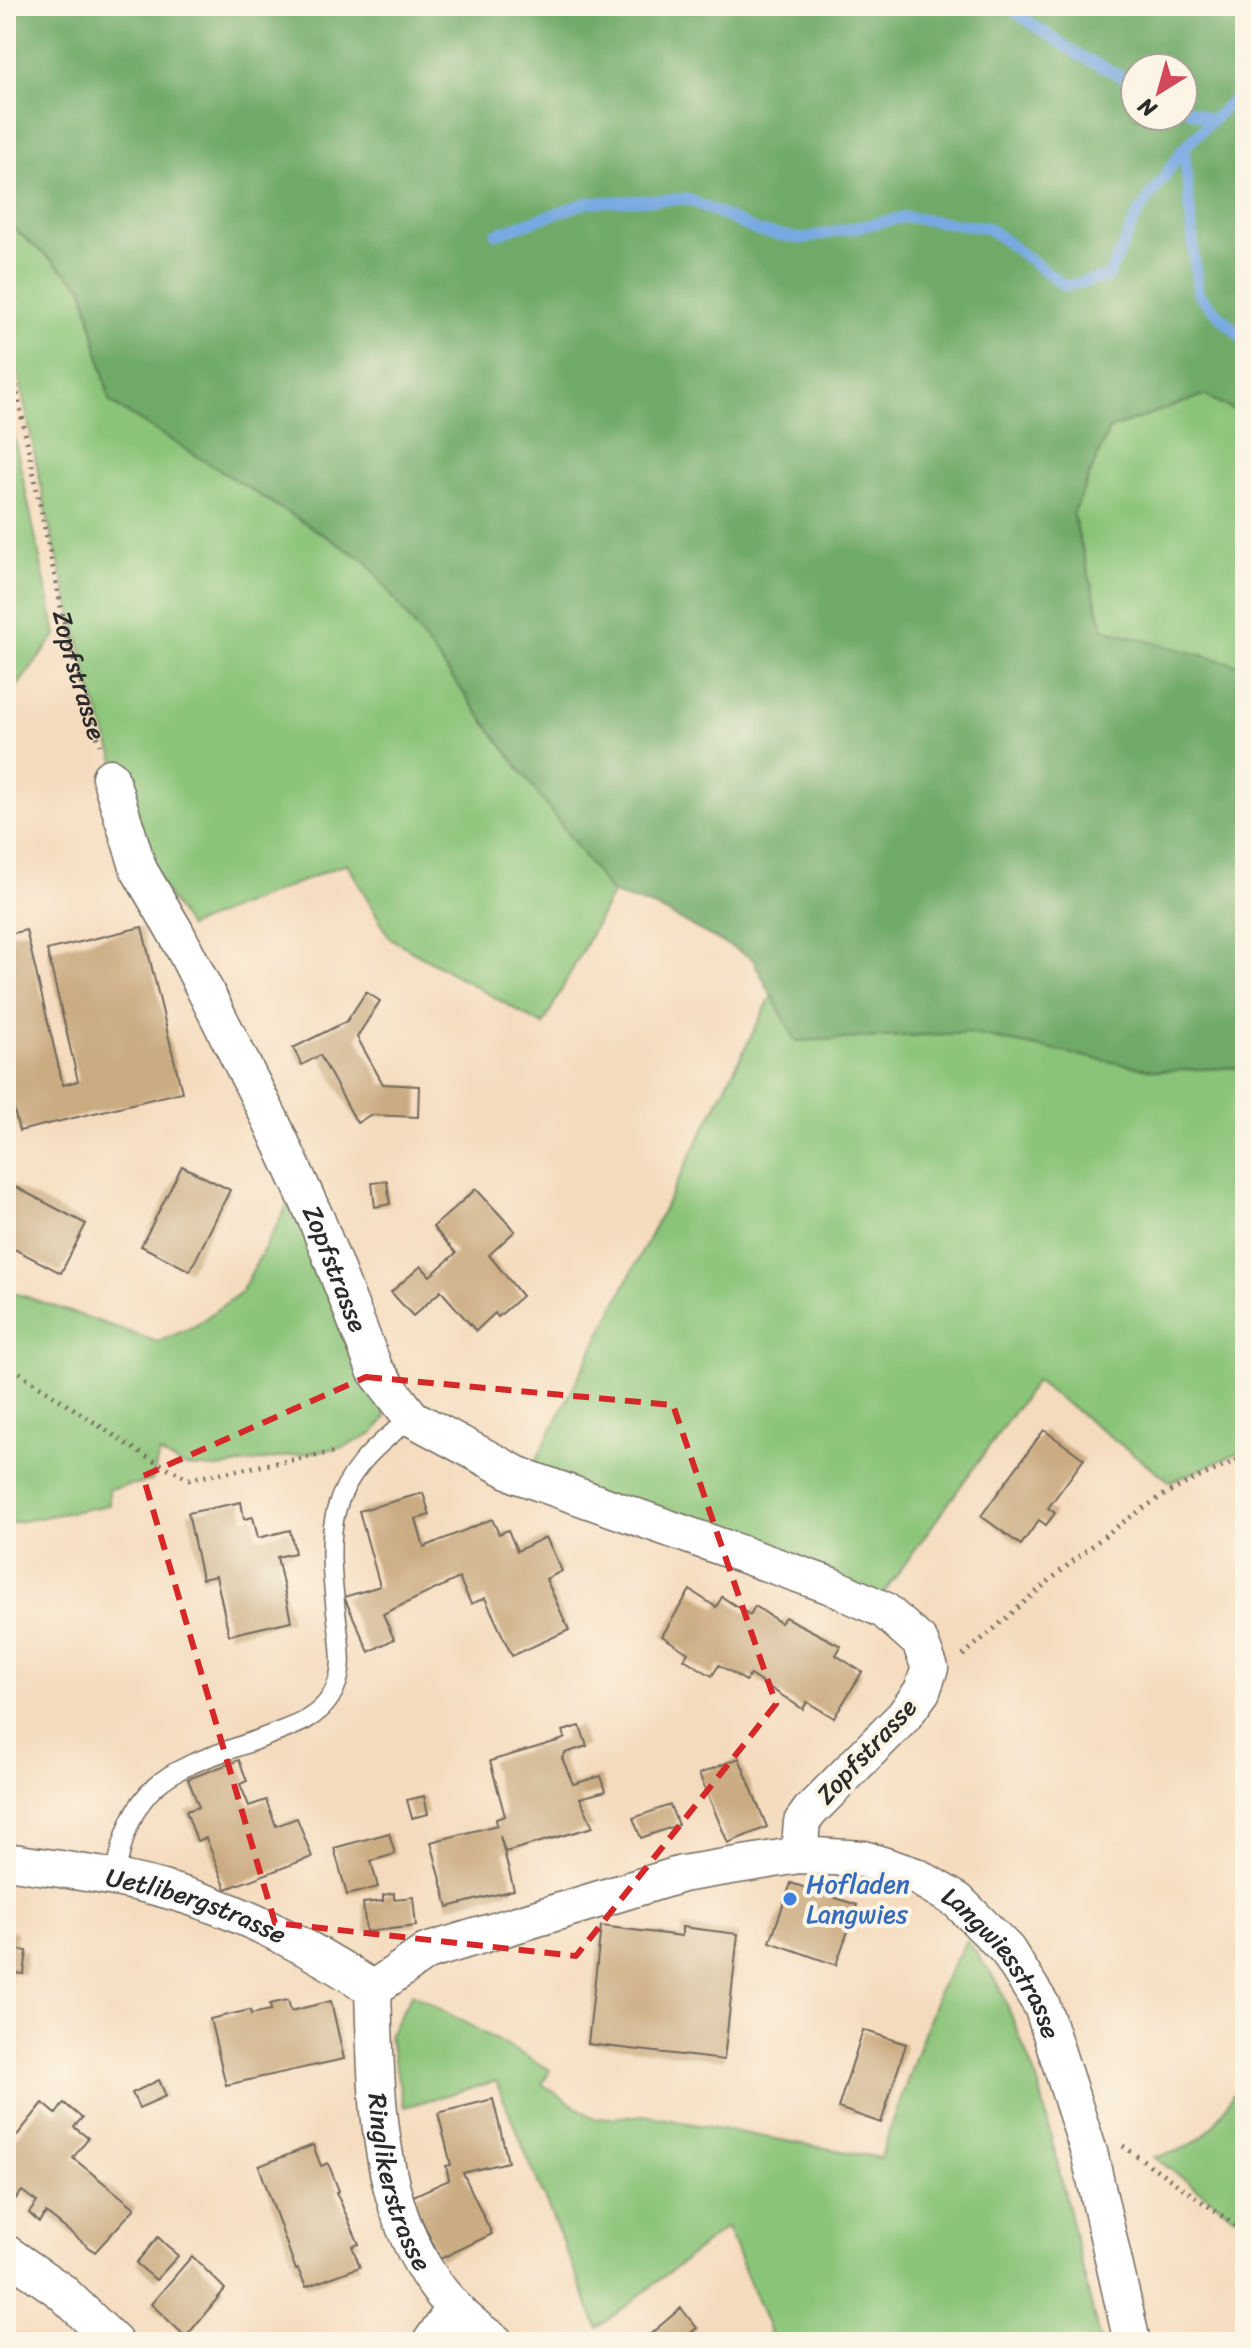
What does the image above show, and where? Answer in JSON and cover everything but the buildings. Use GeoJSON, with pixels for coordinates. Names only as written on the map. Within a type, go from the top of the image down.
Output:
{"type":"FeatureCollection","features":[{"type":"Feature","properties":{"kind":"street","name":"Zopfstrasse"},"geometry":{"type":"LineString","coordinates":[[110,777],[139,870],[176,933],[271,1121],[317,1221],[375,1370],[412,1418],[518,1475],[829,1585],[884,1610],[920,1642],[930,1668],[922,1691],[904,1716],[810,1811],[802,1822],[799,1855]]}},
{"type":"Feature","properties":{"kind":"street","name":"Langwiesstrasse"},"geometry":{"type":"LineString","coordinates":[[373,1989],[426,1952],[682,1874],[799,1855],[864,1859],[916,1876],[958,1901],[1007,1950],[1042,2006],[1079,2118],[1132,2342]]}},
{"type":"Feature","properties":{"kind":"street","name":"Uetlibergstrasse"},"geometry":{"type":"LineString","coordinates":[[6,1861],[163,1889],[229,1912],[325,1958],[373,1989]]}},
{"type":"Feature","properties":{"kind":"street","name":"Ringlikerstrasse"},"geometry":{"type":"LineString","coordinates":[[373,1989],[374,2049],[387,2171],[397,2212],[422,2270],[454,2309],[495,2342]]}},
{"type":"Feature","properties":{"kind":"street"},"geometry":{"type":"LineString","coordinates":[[6,2253],[61,2291],[114,2342]]}},
{"type":"Feature","properties":{"kind":"street"},"geometry":{"type":"LineString","coordinates":[[431,2342],[454,2309]]}},
{"type":"Feature","properties":{"kind":"lane"},"geometry":{"type":"LineString","coordinates":[[115,1879],[129,1819],[140,1799],[164,1777],[307,1721],[329,1699],[343,1668],[333,1589],[331,1540],[334,1506],[349,1476],[376,1444],[412,1418]]}},
{"type":"Feature","properties":{"kind":"path","name":"Zopfstrasse"},"geometry":{"type":"LineString","coordinates":[[6,339],[68,641],[110,777]]}},
{"type":"Feature","properties":{"kind":"path"},"geometry":{"type":"LineString","coordinates":[[6,1364],[145,1456],[189,1479],[376,1444]]}},
{"type":"Feature","properties":{"kind":"path"},"geometry":{"type":"LineString","coordinates":[[930,1668],[961,1657],[1040,1587],[1163,1496],[1245,1457]]}},
{"type":"Feature","properties":{"kind":"path"},"geometry":{"type":"LineString","coordinates":[[1079,2118],[1144,2159],[1245,2232]]}},
{"type":"Feature","properties":{"kind":"highlighted area"},"geometry":{"type":"Polygon","coordinates":[[[366,1377],[673,1405],[776,1704],[576,1956],[275,1923],[143,1476],[366,1377]]]}},
{"type":"Feature","properties":{"kind":"green space"},"geometry":{"type":"Polygon","coordinates":[[[6,6],[1245,6],[1245,416],[1204,395],[1109,429],[1073,514],[1103,629],[1242,666],[1245,664],[1245,1067],[1158,1071],[968,1033],[796,1041],[752,958],[656,907],[612,894],[367,562],[110,402],[83,287],[6,222],[6,6]]]}},
{"type":"Feature","properties":{"kind":"green space"},"geometry":{"type":"Polygon","coordinates":[[[6,222],[83,287],[110,402],[367,562],[612,894],[543,1025],[390,938],[347,863],[188,927],[149,865],[91,688],[49,524],[6,314],[6,222]]]}},
{"type":"Feature","properties":{"kind":"green space"},"geometry":{"type":"Polygon","coordinates":[[[1204,395],[1245,416],[1242,667],[1103,629],[1073,514],[1109,429],[1204,395]]]}},
{"type":"Feature","properties":{"kind":"green space"},"geometry":{"type":"Polygon","coordinates":[[[6,398],[56,635],[6,701],[6,398]]]}},
{"type":"Feature","properties":{"kind":"green space"},"geometry":{"type":"Polygon","coordinates":[[[772,995],[796,1041],[968,1033],[1158,1071],[1245,1067],[1245,1450],[1171,1482],[1036,1381],[881,1597],[531,1471],[772,995]]]}},
{"type":"Feature","properties":{"kind":"green space"},"geometry":{"type":"Polygon","coordinates":[[[293,1195],[386,1417],[373,1434],[344,1447],[217,1468],[183,1466],[159,1453],[152,1481],[109,1489],[109,1505],[6,1524],[6,1290],[158,1342],[195,1326],[241,1292],[293,1195]]]}},
{"type":"Feature","properties":{"kind":"green space"},"geometry":{"type":"Polygon","coordinates":[[[967,1940],[1000,1987],[1039,2086],[1100,2342],[774,2342],[727,2227],[598,2328],[496,2081],[404,2107],[389,2036],[412,1993],[550,2070],[542,2084],[595,2119],[644,2115],[880,2158],[939,1990],[967,1940]]]}},
{"type":"Feature","properties":{"kind":"green space"},"geometry":{"type":"Polygon","coordinates":[[[1245,2073],[1245,2224],[1154,2157],[1188,2146],[1201,2138],[1219,2117],[1245,2073]]]}},
{"type":"Feature","properties":{"kind":"waterway"},"geometry":{"type":"LineString","coordinates":[[1006,6],[1077,54],[1119,75]]}},
{"type":"Feature","properties":{"kind":"waterway"},"geometry":{"type":"LineString","coordinates":[[1245,88],[1184,148],[1198,294],[1245,341]]}},
{"type":"Feature","properties":{"kind":"waterway"},"geometry":{"type":"LineString","coordinates":[[1199,115],[1211,121]]}},
{"type":"Feature","properties":{"kind":"waterway"},"geometry":{"type":"LineString","coordinates":[[496,234],[589,202],[688,199],[757,231],[801,239],[906,217],[988,228],[1065,286],[1108,277],[1138,214],[1184,148]]}},
{"type":"Feature","properties":{"kind":"place","name":"Hofladen Langwies"},"geometry":{"type":"Point","coordinates":[790,1899]}}]}
